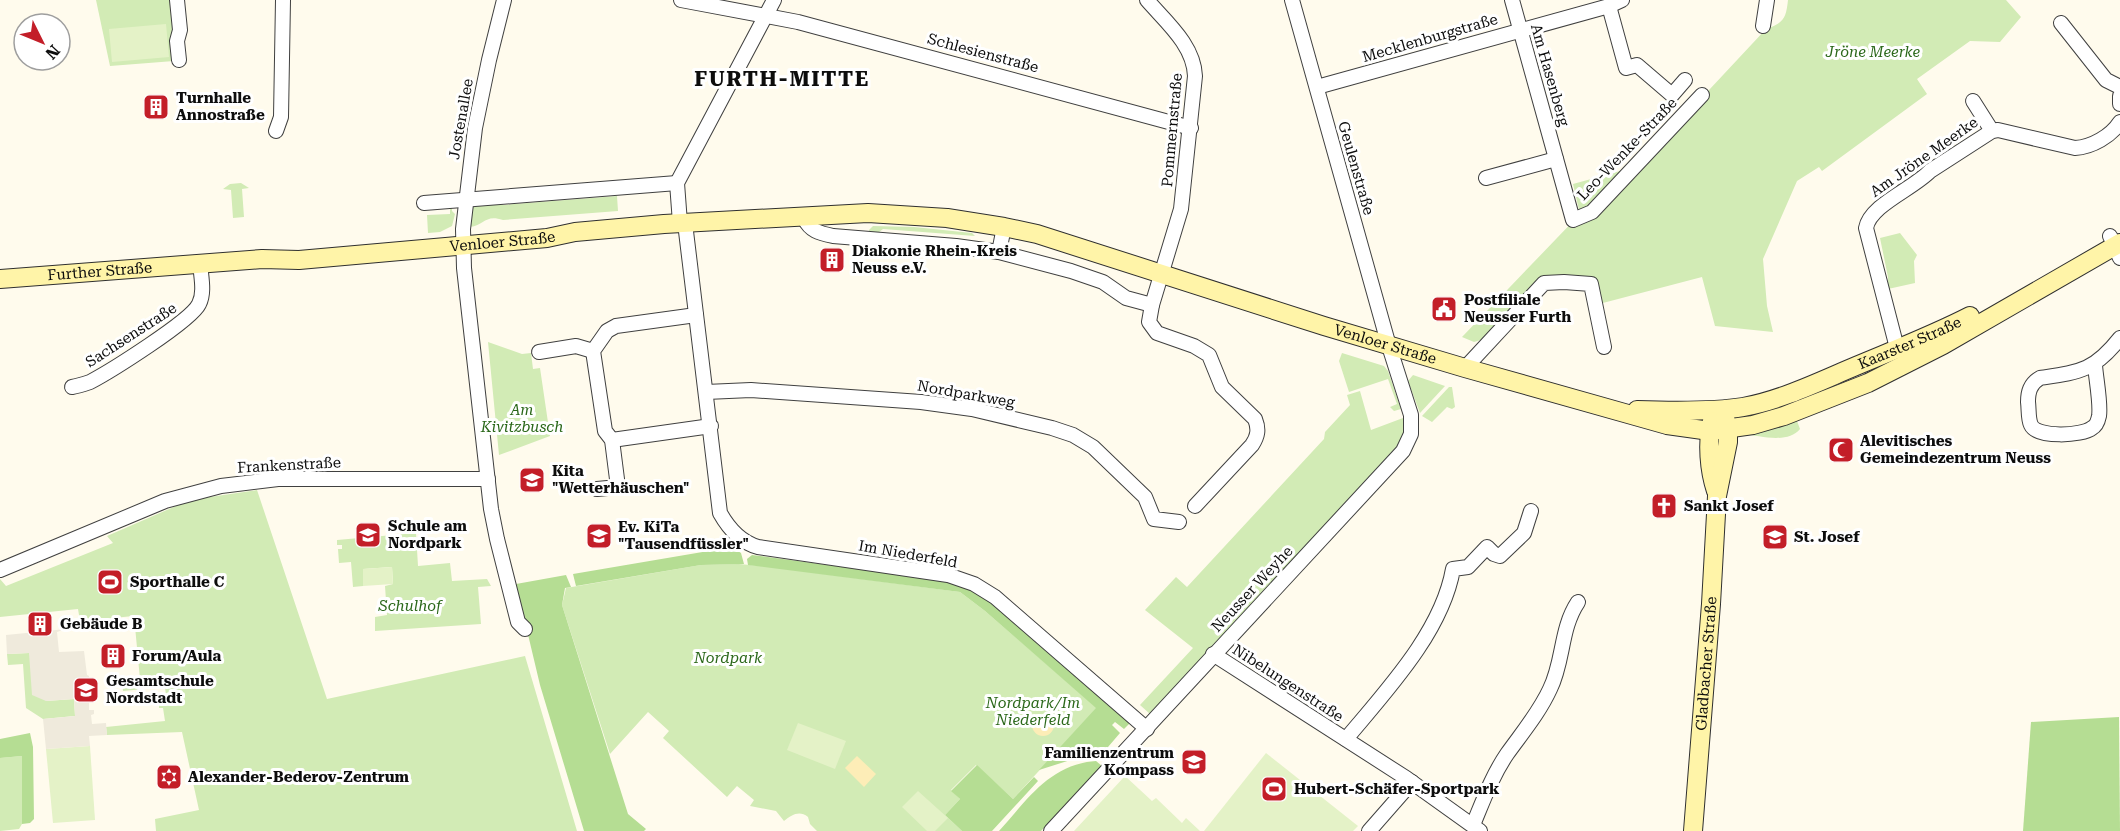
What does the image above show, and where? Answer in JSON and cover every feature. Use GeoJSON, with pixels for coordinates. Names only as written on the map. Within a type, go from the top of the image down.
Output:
{"type":"FeatureCollection","features":[{"type":"Feature","properties":{"kind":"main road","name":"Venloer Straße"},"geometry":{"type":"LineString","coordinates":[[200,263],[262,259],[299,260],[547,238],[581,231],[682,223],[879,214],[947,218],[1004,226],[1045,237],[1389,346],[1667,425],[1710,430],[1728,429]]}},
{"type":"Feature","properties":{"kind":"main road","name":"Kaarster Straße"},"geometry":{"type":"LineString","coordinates":[[1718,409],[1743,407],[1809,386],[1943,330],[2117,243]]}},
{"type":"Feature","properties":{"kind":"main road","name":"Kaarster Straße"},"geometry":{"type":"LineString","coordinates":[[1728,429],[1784,416],[1856,388],[1943,345],[2117,243]]}},
{"type":"Feature","properties":{"kind":"main road","name":"Further Straße"},"geometry":{"type":"LineString","coordinates":[[0,279],[200,263]]}},
{"type":"Feature","properties":{"kind":"main road"},"geometry":{"type":"LineString","coordinates":[[1856,388],[1894,362],[1898,356],[1897,348]]}},
{"type":"Feature","properties":{"kind":"main road","name":"Venloer Straße"},"geometry":{"type":"LineString","coordinates":[[1611,409],[1718,409]]}},
{"type":"Feature","properties":{"kind":"main road"},"geometry":{"type":"LineString","coordinates":[[1710,430],[1718,409],[1726,419],[1728,429]]}},
{"type":"Feature","properties":{"kind":"main road","name":"Gladbacher Straße"},"geometry":{"type":"LineString","coordinates":[[1693,831],[1717,496],[1728,442],[1728,429]]}},
{"type":"Feature","properties":{"kind":"main road","name":"Gladbacher Straße"},"geometry":{"type":"LineString","coordinates":[[1710,430],[1711,476],[1717,496]]}},
{"type":"Feature","properties":{"kind":"street"},"geometry":{"type":"LineString","coordinates":[[177,0],[180,30],[177,41],[179,60]]}},
{"type":"Feature","properties":{"kind":"street"},"geometry":{"type":"LineString","coordinates":[[276,131],[281,117],[283,0]]}},
{"type":"Feature","properties":{"kind":"street","name":"Jostenallee"},"geometry":{"type":"LineString","coordinates":[[463,245],[475,128],[504,0]]}},
{"type":"Feature","properties":{"kind":"street","name":"Schlesienstraße"},"geometry":{"type":"LineString","coordinates":[[681,0],[766,16],[875,42],[1191,128]]}},
{"type":"Feature","properties":{"kind":"street"},"geometry":{"type":"LineString","coordinates":[[612,440],[711,426],[677,183],[774,0]]}},
{"type":"Feature","properties":{"kind":"street","name":"Pommernstraße"},"geometry":{"type":"LineString","coordinates":[[1147,0],[1186,46],[1193,59],[1195,76],[1181,210],[1161,275]]}},
{"type":"Feature","properties":{"kind":"street","name":"Geulenstraße"},"geometry":{"type":"LineString","coordinates":[[1292,0],[1389,346]]}},
{"type":"Feature","properties":{"kind":"street","name":"Am Hasenberg"},"geometry":{"type":"LineString","coordinates":[[1512,0],[1573,220]]}},
{"type":"Feature","properties":{"kind":"street"},"geometry":{"type":"LineString","coordinates":[[1763,26],[1767,0]]}},
{"type":"Feature","properties":{"kind":"street","name":"Mecklenburgstraße"},"geometry":{"type":"LineString","coordinates":[[1317,87],[1616,3]]}},
{"type":"Feature","properties":{"kind":"street","name":"Leo-Wenke-Straße"},"geometry":{"type":"LineString","coordinates":[[1616,3],[1626,68],[1636,65],[1672,95],[1685,80]]}},
{"type":"Feature","properties":{"kind":"street"},"geometry":{"type":"LineString","coordinates":[[2061,23],[2106,80],[2120,87]]}},
{"type":"Feature","properties":{"kind":"street","name":"Leo-Wenke-Straße"},"geometry":{"type":"LineString","coordinates":[[1573,220],[1592,212],[1702,95]]}},
{"type":"Feature","properties":{"kind":"street"},"geometry":{"type":"LineString","coordinates":[[2120,96],[2120,104]]}},
{"type":"Feature","properties":{"kind":"street","name":"Am Jröne Meerke"},"geometry":{"type":"LineString","coordinates":[[1973,101],[1992,131]]}},
{"type":"Feature","properties":{"kind":"street","name":"Am Jröne Meerke"},"geometry":{"type":"LineString","coordinates":[[1897,348],[1866,228],[1867,221],[1873,212],[1922,180],[1930,171],[1992,131],[1998,130],[2074,148],[2083,148],[2094,144],[2116,128],[2120,122]]}},
{"type":"Feature","properties":{"kind":"street"},"geometry":{"type":"LineString","coordinates":[[1486,178],[1556,159]]}},
{"type":"Feature","properties":{"kind":"street"},"geometry":{"type":"LineString","coordinates":[[424,203],[677,183]]}},
{"type":"Feature","properties":{"kind":"street"},"geometry":{"type":"LineString","coordinates":[[804,218],[808,227],[817,233],[833,236],[956,246],[999,252],[1103,282],[1126,298],[1152,305]]}},
{"type":"Feature","properties":{"kind":"street"},"geometry":{"type":"LineString","coordinates":[[999,252],[1004,226]]}},
{"type":"Feature","properties":{"kind":"street"},"geometry":{"type":"LineString","coordinates":[[463,245],[491,509],[518,622],[525,629]]}},
{"type":"Feature","properties":{"kind":"street","name":"Sachsenstraße"},"geometry":{"type":"LineString","coordinates":[[72,387],[88,382],[190,316],[200,302],[202,294],[200,263]]}},
{"type":"Feature","properties":{"kind":"street"},"geometry":{"type":"LineString","coordinates":[[1161,275],[1149,322],[1153,329],[1157,333],[1194,346],[1209,355],[1222,387],[1255,419],[1257,425],[1256,440],[1195,506]]}},
{"type":"Feature","properties":{"kind":"street"},"geometry":{"type":"LineString","coordinates":[[1465,368],[1544,283],[1564,282],[1591,285],[1604,347]]}},
{"type":"Feature","properties":{"kind":"street"},"geometry":{"type":"LineString","coordinates":[[597,489],[618,487],[612,440],[604,431],[593,351],[607,331],[616,326],[696,315]]}},
{"type":"Feature","properties":{"kind":"street"},"geometry":{"type":"LineString","coordinates":[[2095,365],[2099,416],[2096,425],[2086,432],[2045,434],[2034,430],[2030,424],[2028,399],[2029,391],[2035,381],[2040,378],[2084,370],[2095,365],[2120,338]]}},
{"type":"Feature","properties":{"kind":"street"},"geometry":{"type":"LineString","coordinates":[[540,352],[576,346],[593,351]]}},
{"type":"Feature","properties":{"kind":"street","name":"Neusser Weyhe"},"geometry":{"type":"LineString","coordinates":[[1051,831],[1403,451],[1408,443],[1412,424],[1411,415],[1389,346]]}},
{"type":"Feature","properties":{"kind":"street","name":"Nordparkweg"},"geometry":{"type":"LineString","coordinates":[[706,393],[751,390],[921,402],[972,409],[1052,428],[1073,435],[1093,447],[1145,497],[1155,519],[1179,522]]}},
{"type":"Feature","properties":{"kind":"street","name":"Im Niederfeld"},"geometry":{"type":"LineString","coordinates":[[711,426],[720,513],[732,532],[748,544],[948,575],[974,584],[995,597],[1147,729]]}},
{"type":"Feature","properties":{"kind":"street","name":"Frankenstraße"},"geometry":{"type":"LineString","coordinates":[[0,570],[165,501],[221,486],[278,479],[488,479]]}},
{"type":"Feature","properties":{"kind":"street","name":"Nibelungenstraße"},"geometry":{"type":"LineString","coordinates":[[1346,740],[1395,680],[1419,645],[1444,601],[1453,569],[1468,567],[1487,548],[1500,556],[1524,534],[1531,511]]}},
{"type":"Feature","properties":{"kind":"street","name":"Nibelungenstraße"},"geometry":{"type":"LineString","coordinates":[[1213,654],[1412,782],[1477,828],[1496,772],[1538,713],[1552,686],[1567,623],[1578,602]]}},
{"type":"Feature","properties":{"kind":"street"},"geometry":{"type":"LineString","coordinates":[[1369,831],[1412,782]]}},
{"type":"Feature","properties":{"kind":"green space"},"geometry":{"type":"Polygon","coordinates":[[[96,0],[174,0],[174,61],[110,66],[96,0]]]}},
{"type":"Feature","properties":{"kind":"green space","name":"Jröne Meerke"},"geometry":{"type":"Polygon","coordinates":[[[1788,0],[2006,0],[2021,17],[2000,42],[1970,41],[1917,79],[1927,94],[1822,171],[1819,167],[1797,181],[1763,259],[1767,306],[1773,332],[1715,326],[1702,277],[1599,304],[1593,283],[1544,277],[1484,339],[1474,342],[1462,337],[1580,214],[1573,184],[1638,166],[1766,29],[1783,19],[1788,0]]]}},
{"type":"Feature","properties":{"kind":"green space"},"geometry":{"type":"Polygon","coordinates":[[[166,24],[169,57],[112,62],[109,29],[166,24]]]}},
{"type":"Feature","properties":{"kind":"green space"},"geometry":{"type":"Polygon","coordinates":[[[241,183],[249,188],[242,189],[244,217],[233,218],[231,190],[223,189],[230,184],[241,183]]]}},
{"type":"Feature","properties":{"kind":"green space"},"geometry":{"type":"Polygon","coordinates":[[[617,196],[618,211],[503,220],[492,218],[470,227],[469,207],[474,203],[502,200],[503,205],[617,196]]]}},
{"type":"Feature","properties":{"kind":"green space"},"geometry":{"type":"Polygon","coordinates":[[[452,204],[452,211],[455,214],[452,226],[440,232],[428,233],[427,215],[450,214],[452,204]]]}},
{"type":"Feature","properties":{"kind":"green space"},"geometry":{"type":"Polygon","coordinates":[[[873,226],[914,227],[972,233],[975,236],[883,229],[875,235],[869,234],[873,226]]]}},
{"type":"Feature","properties":{"kind":"green space"},"geometry":{"type":"Polygon","coordinates":[[[1900,233],[1917,255],[1914,261],[1915,283],[1888,289],[1888,277],[1880,238],[1900,233]]]}},
{"type":"Feature","properties":{"kind":"green space","name":"Am Kivitzbusch"},"geometry":{"type":"Polygon","coordinates":[[[488,342],[522,354],[531,353],[533,369],[540,368],[550,436],[499,455],[488,342]]]}},
{"type":"Feature","properties":{"kind":"green space"},"geometry":{"type":"Polygon","coordinates":[[[1342,353],[1384,366],[1388,371],[1401,409],[1394,411],[1390,407],[1397,404],[1388,379],[1349,392],[1339,361],[1342,353]]]}},
{"type":"Feature","properties":{"kind":"green space"},"geometry":{"type":"Polygon","coordinates":[[[1413,375],[1445,386],[1420,413],[1408,381],[1413,375]]]}},
{"type":"Feature","properties":{"kind":"green space"},"geometry":{"type":"Polygon","coordinates":[[[1449,387],[1452,387],[1455,407],[1452,409],[1447,407],[1432,422],[1422,416],[1449,387]]]}},
{"type":"Feature","properties":{"kind":"green space"},"geometry":{"type":"Polygon","coordinates":[[[1360,391],[1371,430],[1403,418],[1405,434],[1398,449],[1150,714],[1140,705],[1193,648],[1145,610],[1176,577],[1187,587],[1324,439],[1325,432],[1350,405],[1347,395],[1360,391]]]}},
{"type":"Feature","properties":{"kind":"green space"},"geometry":{"type":"Polygon","coordinates":[[[1797,421],[1800,429],[1795,434],[1781,438],[1744,434],[1751,431],[1797,421]]]}},
{"type":"Feature","properties":{"kind":"green space"},"geometry":{"type":"Polygon","coordinates":[[[257,490],[327,699],[525,656],[577,831],[156,831],[155,819],[199,810],[182,732],[107,735],[106,727],[165,721],[163,708],[159,708],[159,705],[167,704],[165,687],[123,691],[122,681],[140,679],[134,616],[80,621],[78,609],[0,617],[0,579],[6,586],[113,543],[107,536],[176,506],[203,498],[257,490]]]}},
{"type":"Feature","properties":{"kind":"green space","name":"Schulhof"},"geometry":{"type":"Polygon","coordinates":[[[416,533],[418,566],[450,563],[452,581],[487,579],[491,586],[478,587],[481,624],[375,631],[375,617],[387,615],[385,586],[393,584],[392,567],[363,569],[363,586],[353,587],[351,562],[339,563],[338,549],[342,549],[342,545],[337,545],[337,540],[416,533]]]}},
{"type":"Feature","properties":{"kind":"green space"},"geometry":{"type":"Polygon","coordinates":[[[732,547],[741,553],[744,564],[701,565],[576,586],[573,574],[732,547]]]}},
{"type":"Feature","properties":{"kind":"green space"},"geometry":{"type":"Polygon","coordinates":[[[752,555],[948,581],[971,587],[994,602],[1132,721],[1124,729],[1115,722],[1112,725],[1120,733],[1102,754],[1080,757],[1039,770],[1096,708],[960,592],[748,565],[747,559],[752,555]]]}},
{"type":"Feature","properties":{"kind":"green space","name":"Nordpark"},"geometry":{"type":"Polygon","coordinates":[[[739,564],[960,592],[1097,708],[1013,799],[976,765],[951,790],[960,799],[945,815],[962,831],[817,831],[805,815],[793,815],[784,821],[776,811],[750,806],[754,800],[737,786],[727,797],[663,738],[669,731],[648,712],[610,754],[562,605],[566,588],[701,565],[739,564]]]}},
{"type":"Feature","properties":{"kind":"green space"},"geometry":{"type":"Polygon","coordinates":[[[392,567],[393,584],[363,586],[363,569],[392,567]]]}},
{"type":"Feature","properties":{"kind":"green space"},"geometry":{"type":"Polygon","coordinates":[[[566,575],[571,587],[565,588],[562,605],[628,814],[646,829],[644,831],[584,831],[540,685],[516,584],[566,575]]]}},
{"type":"Feature","properties":{"kind":"green space"},"geometry":{"type":"Polygon","coordinates":[[[29,653],[46,701],[74,699],[75,716],[43,719],[26,708],[23,664],[8,665],[7,654],[29,653]]]}},
{"type":"Feature","properties":{"kind":"green space"},"geometry":{"type":"Polygon","coordinates":[[[2119,717],[2120,831],[2023,831],[2031,722],[2119,717]]]}},
{"type":"Feature","properties":{"kind":"green space"},"geometry":{"type":"Polygon","coordinates":[[[798,723],[846,741],[835,769],[787,750],[798,723]]]}},
{"type":"Feature","properties":{"kind":"green space"},"geometry":{"type":"Polygon","coordinates":[[[30,733],[33,747],[34,819],[30,823],[22,824],[22,756],[0,758],[0,739],[30,733]]]}},
{"type":"Feature","properties":{"kind":"green space"},"geometry":{"type":"Polygon","coordinates":[[[90,746],[95,820],[53,823],[46,749],[90,746]]]}},
{"type":"Feature","properties":{"kind":"green space","name":"Hubert-Schäfer-Sportpark"},"geometry":{"type":"Polygon","coordinates":[[[1266,753],[1358,826],[1353,831],[1204,831],[1266,753]]]}},
{"type":"Feature","properties":{"kind":"green space"},"geometry":{"type":"Polygon","coordinates":[[[22,756],[22,824],[19,829],[0,831],[0,758],[22,756]]]}},
{"type":"Feature","properties":{"kind":"green space"},"geometry":{"type":"Polygon","coordinates":[[[1096,761],[1102,766],[1041,831],[999,831],[1030,796],[1052,776],[1065,769],[1096,761]]]}},
{"type":"Feature","properties":{"kind":"green space"},"geometry":{"type":"Polygon","coordinates":[[[977,765],[1013,799],[1034,777],[1038,781],[992,831],[962,831],[945,815],[960,799],[951,791],[977,765]]]}},
{"type":"Feature","properties":{"kind":"green space"},"geometry":{"type":"Polygon","coordinates":[[[1125,776],[1152,801],[1156,798],[1182,823],[1186,818],[1200,831],[1074,831],[1125,776]]]}},
{"type":"Feature","properties":{"kind":"green space"},"geometry":{"type":"Polygon","coordinates":[[[918,791],[948,818],[935,831],[927,831],[902,807],[918,791]]]}},
{"type":"Feature","properties":{"kind":"sand"},"geometry":{"type":"Polygon","coordinates":[[[1043,714],[1051,717],[1054,725],[1051,733],[1043,736],[1035,733],[1032,725],[1035,717],[1043,714]]]}},
{"type":"Feature","properties":{"kind":"sand"},"geometry":{"type":"Polygon","coordinates":[[[857,756],[876,774],[864,787],[845,768],[857,756]]]}},
{"type":"Feature","properties":{"kind":"shaded area"},"geometry":{"type":"Polygon","coordinates":[[[66,629],[57,632],[59,652],[84,651],[89,676],[89,710],[94,710],[94,714],[91,715],[92,724],[106,723],[107,735],[89,736],[90,746],[46,749],[43,719],[75,716],[74,699],[46,701],[32,695],[29,653],[7,654],[6,635],[66,629]]]}},
{"type":"Feature","properties":{"kind":"place","name":"Turnhalle Annostraße"},"geometry":{"type":"Point","coordinates":[156,107]}},
{"type":"Feature","properties":{"kind":"place","name":"Diakonie Rhein-Kreis Neuss e.V."},"geometry":{"type":"Point","coordinates":[832,260]}},
{"type":"Feature","properties":{"kind":"place","name":"Postfiliale Neusser Furth"},"geometry":{"type":"Point","coordinates":[1444,309]}},
{"type":"Feature","properties":{"kind":"place","name":"Alevitisches Gemeindezentrum Neuss"},"geometry":{"type":"Point","coordinates":[1841,450]}},
{"type":"Feature","properties":{"kind":"place","name":"Kita \"Wetterhäuschen\""},"geometry":{"type":"Point","coordinates":[532,480]}},
{"type":"Feature","properties":{"kind":"place","name":"Sankt Josef"},"geometry":{"type":"Point","coordinates":[1664,506]}},
{"type":"Feature","properties":{"kind":"place","name":"Schule am Nordpark"},"geometry":{"type":"Point","coordinates":[368,535]}},
{"type":"Feature","properties":{"kind":"place","name":"Ev. KiTa \"Tausendfüssler\""},"geometry":{"type":"Point","coordinates":[599,536]}},
{"type":"Feature","properties":{"kind":"place","name":"St. Josef"},"geometry":{"type":"Point","coordinates":[1775,537]}},
{"type":"Feature","properties":{"kind":"place","name":"Sporthalle C"},"geometry":{"type":"Point","coordinates":[110,582]}},
{"type":"Feature","properties":{"kind":"place","name":"Gebäude B"},"geometry":{"type":"Point","coordinates":[40,624]}},
{"type":"Feature","properties":{"kind":"place","name":"Forum/Aula"},"geometry":{"type":"Point","coordinates":[113,656]}},
{"type":"Feature","properties":{"kind":"place","name":"Gesamtschule Nordstadt"},"geometry":{"type":"Point","coordinates":[86,690]}},
{"type":"Feature","properties":{"kind":"place","name":"Familienzentrum Kompass"},"geometry":{"type":"Point","coordinates":[1194,762]}},
{"type":"Feature","properties":{"kind":"place","name":"Alexander-Bederov-Zentrum"},"geometry":{"type":"Point","coordinates":[169,777]}},
{"type":"Feature","properties":{"kind":"place","name":"Hubert-Schäfer-Sportpark"},"geometry":{"type":"Point","coordinates":[1274,789]}},
{"type":"Feature","properties":{"kind":"district","name":"FURTH-MITTE"},"geometry":{"type":"Point","coordinates":[782,79]}},
{"type":"Feature","properties":{"kind":"park label","name":"Nordpark/Im Niederfeld"},"geometry":{"type":"Point","coordinates":[1033,712]}}]}
